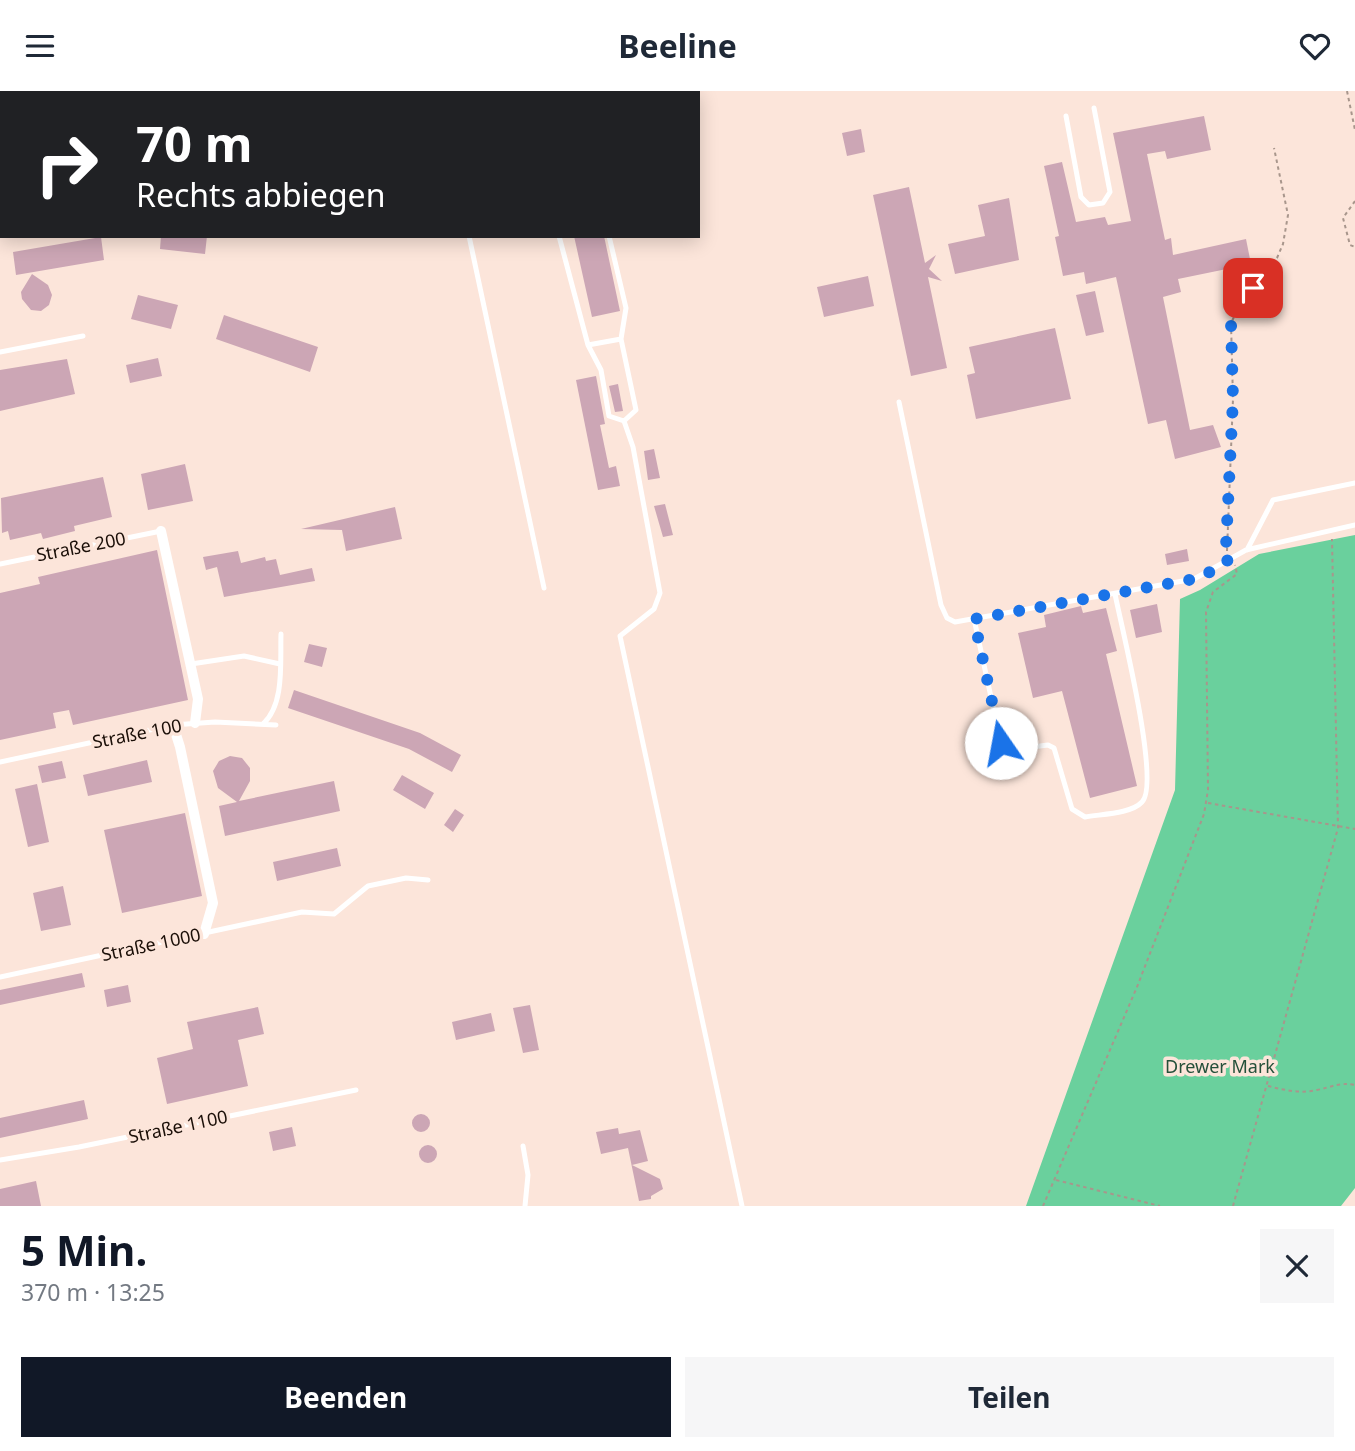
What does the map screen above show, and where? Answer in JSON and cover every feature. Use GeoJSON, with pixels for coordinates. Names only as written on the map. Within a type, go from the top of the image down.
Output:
{"type":"FeatureCollection","features":[{"type":"Feature","properties":{"kind":"street"},"geometry":{"type":"LineString","coordinates":[[161,531],[198,699],[195,723]]}},
{"type":"Feature","properties":{"kind":"street"},"geometry":{"type":"LineString","coordinates":[[173,726],[180,747],[213,902],[204,934]]}},
{"type":"Feature","properties":{"kind":"lane"},"geometry":{"type":"LineString","coordinates":[[1066,116],[1081,197],[1089,205],[1096,205],[1102,203],[1110,192],[1094,108]]}},
{"type":"Feature","properties":{"kind":"lane"},"geometry":{"type":"LineString","coordinates":[[469,238],[544,588]]}},
{"type":"Feature","properties":{"kind":"lane"},"geometry":{"type":"LineString","coordinates":[[560,238],[588,345],[601,370],[609,416],[624,421]]}},
{"type":"Feature","properties":{"kind":"lane"},"geometry":{"type":"LineString","coordinates":[[609,238],[626,308],[621,339],[636,410],[624,421]]}},
{"type":"Feature","properties":{"kind":"lane"},"geometry":{"type":"LineString","coordinates":[[0,352],[83,335]]}},
{"type":"Feature","properties":{"kind":"lane"},"geometry":{"type":"LineString","coordinates":[[588,345],[621,339]]}},
{"type":"Feature","properties":{"kind":"lane"},"geometry":{"type":"LineString","coordinates":[[899,402],[941,605],[950,620],[974,619],[1194,579],[1247,550],[1355,525]]}},
{"type":"Feature","properties":{"kind":"lane"},"geometry":{"type":"LineString","coordinates":[[624,421],[633,447],[660,593],[654,609],[620,636],[743,1206]]}},
{"type":"Feature","properties":{"kind":"lane"},"geometry":{"type":"LineString","coordinates":[[1247,550],[1273,500],[1355,483]]}},
{"type":"Feature","properties":{"kind":"lane","name":"Straße 200"},"geometry":{"type":"LineString","coordinates":[[0,564],[161,531]]}},
{"type":"Feature","properties":{"kind":"lane"},"geometry":{"type":"LineString","coordinates":[[974,619],[1001,743],[1009,750],[1048,745],[1054,748],[1072,809],[1085,817],[1134,807],[1143,801],[1147,789],[1143,736],[1115,594]]}},
{"type":"Feature","properties":{"kind":"lane"},"geometry":{"type":"LineString","coordinates":[[262,724],[270,717],[278,695],[281,634]]}},
{"type":"Feature","properties":{"kind":"lane"},"geometry":{"type":"LineString","coordinates":[[191,664],[244,656],[280,664]]}},
{"type":"Feature","properties":{"kind":"lane","name":"Straße 100"},"geometry":{"type":"LineString","coordinates":[[0,762],[195,723],[276,725]]}},
{"type":"Feature","properties":{"kind":"lane","name":"Straße 1000"},"geometry":{"type":"LineString","coordinates":[[0,977],[302,912],[334,913],[368,886],[406,878],[428,880]]}},
{"type":"Feature","properties":{"kind":"lane","name":"Straße 1100"},"geometry":{"type":"LineString","coordinates":[[0,1160],[79,1147],[356,1090]]}},
{"type":"Feature","properties":{"kind":"lane"},"geometry":{"type":"LineString","coordinates":[[523,1146],[528,1175],[525,1206]]}},
{"type":"Feature","properties":{"kind":"path"},"geometry":{"type":"LineString","coordinates":[[1347,91],[1355,129]]}},
{"type":"Feature","properties":{"kind":"path"},"geometry":{"type":"LineString","coordinates":[[1043,1206],[1137,987],[1207,803],[1206,612],[1213,592],[1237,574],[1226,546],[1233,399],[1231,323],[1241,303],[1277,258],[1283,244],[1287,215],[1273,148]]}},
{"type":"Feature","properties":{"kind":"path"},"geometry":{"type":"LineString","coordinates":[[1355,201],[1343,218],[1350,245],[1355,247]]}},
{"type":"Feature","properties":{"kind":"path"},"geometry":{"type":"LineString","coordinates":[[1233,1206],[1338,828],[1332,531]]}},
{"type":"Feature","properties":{"kind":"path"},"geometry":{"type":"LineString","coordinates":[[1207,803],[1355,829]]}},
{"type":"Feature","properties":{"kind":"path"},"geometry":{"type":"LineString","coordinates":[[1266,1085],[1292,1092],[1316,1091],[1339,1082],[1355,1085]]}},
{"type":"Feature","properties":{"kind":"path"},"geometry":{"type":"LineString","coordinates":[[1054,1179],[1160,1206]]}},
{"type":"Feature","properties":{"kind":"green space","name":"Drewer Mark"},"geometry":{"type":"Polygon","coordinates":[[[1355,535],[1355,1188],[1341,1206],[1026,1206],[1175,790],[1180,599],[1259,554],[1355,535]]]}},
{"type":"Feature","properties":{"kind":"building"},"geometry":{"type":"Polygon","coordinates":[[[1204,116],[1211,150],[1167,159],[1165,151],[1147,154],[1165,240],[1171,238],[1173,255],[1246,239],[1251,264],[1178,279],[1181,292],[1163,297],[1190,430],[1213,425],[1221,447],[1175,459],[1166,420],[1148,424],[1116,277],[1086,284],[1084,272],[1063,276],[1055,237],[1059,236],[1044,166],[1062,162],[1076,222],[1105,217],[1108,225],[1131,221],[1113,133],[1204,116]]]}},
{"type":"Feature","properties":{"kind":"building"},"geometry":{"type":"Polygon","coordinates":[[[861,129],[865,152],[847,156],[842,133],[861,129]]]}},
{"type":"Feature","properties":{"kind":"building"},"geometry":{"type":"Polygon","coordinates":[[[909,187],[925,263],[936,255],[929,269],[942,281],[928,277],[947,368],[911,376],[873,195],[909,187]]]}},
{"type":"Feature","properties":{"kind":"building"},"geometry":{"type":"Polygon","coordinates":[[[1009,198],[1019,260],[955,274],[948,244],[985,236],[978,205],[1009,198]]]}},
{"type":"Feature","properties":{"kind":"building"},"geometry":{"type":"Polygon","coordinates":[[[101,238],[104,260],[16,275],[13,252],[101,238]]]}},
{"type":"Feature","properties":{"kind":"building"},"geometry":{"type":"Polygon","coordinates":[[[161,238],[207,238],[205,254],[160,249],[161,238]]]}},
{"type":"Feature","properties":{"kind":"building"},"geometry":{"type":"Polygon","coordinates":[[[574,238],[604,238],[620,311],[592,317],[574,238]]]}},
{"type":"Feature","properties":{"kind":"building"},"geometry":{"type":"Polygon","coordinates":[[[32,274],[48,285],[52,295],[49,305],[41,311],[31,310],[22,299],[21,292],[32,274]]]}},
{"type":"Feature","properties":{"kind":"building"},"geometry":{"type":"Polygon","coordinates":[[[868,276],[874,306],[824,317],[817,287],[868,276]]]}},
{"type":"Feature","properties":{"kind":"building"},"geometry":{"type":"Polygon","coordinates":[[[1095,291],[1104,332],[1086,336],[1076,295],[1095,291]]]}},
{"type":"Feature","properties":{"kind":"building"},"geometry":{"type":"Polygon","coordinates":[[[138,295],[178,305],[171,329],[131,319],[138,295]]]}},
{"type":"Feature","properties":{"kind":"building"},"geometry":{"type":"Polygon","coordinates":[[[224,315],[318,347],[310,372],[216,339],[224,315]]]}},
{"type":"Feature","properties":{"kind":"building"},"geometry":{"type":"Polygon","coordinates":[[[1055,328],[1071,399],[976,419],[967,375],[975,373],[969,347],[1055,328]]]}},
{"type":"Feature","properties":{"kind":"building"},"geometry":{"type":"Polygon","coordinates":[[[158,358],[162,376],[130,383],[126,365],[158,358]]]}},
{"type":"Feature","properties":{"kind":"building"},"geometry":{"type":"Polygon","coordinates":[[[67,359],[75,394],[0,411],[0,370],[67,359]]]}},
{"type":"Feature","properties":{"kind":"building"},"geometry":{"type":"Polygon","coordinates":[[[596,376],[605,424],[600,425],[609,468],[616,466],[620,486],[598,490],[576,380],[596,376]]]}},
{"type":"Feature","properties":{"kind":"building"},"geometry":{"type":"Polygon","coordinates":[[[618,384],[623,411],[615,412],[609,386],[618,384]]]}},
{"type":"Feature","properties":{"kind":"building"},"geometry":{"type":"Polygon","coordinates":[[[654,449],[660,478],[648,480],[644,451],[654,449]]]}},
{"type":"Feature","properties":{"kind":"building"},"geometry":{"type":"Polygon","coordinates":[[[185,464],[193,501],[148,510],[141,474],[185,464]]]}},
{"type":"Feature","properties":{"kind":"building"},"geometry":{"type":"Polygon","coordinates":[[[103,477],[112,517],[74,526],[75,531],[43,539],[41,533],[10,540],[8,531],[2,533],[1,498],[103,477]]]}},
{"type":"Feature","properties":{"kind":"building"},"geometry":{"type":"Polygon","coordinates":[[[665,504],[673,535],[663,537],[654,506],[665,504]]]}},
{"type":"Feature","properties":{"kind":"building"},"geometry":{"type":"Polygon","coordinates":[[[395,507],[402,539],[346,551],[342,530],[301,529],[395,507]]]}},
{"type":"Feature","properties":{"kind":"building"},"geometry":{"type":"Polygon","coordinates":[[[1187,549],[1189,561],[1167,565],[1165,554],[1187,549]]]}},
{"type":"Feature","properties":{"kind":"building"},"geometry":{"type":"Polygon","coordinates":[[[157,550],[188,700],[73,725],[69,710],[53,713],[56,728],[0,740],[0,593],[40,584],[38,577],[157,550]]]}},
{"type":"Feature","properties":{"kind":"building"},"geometry":{"type":"Polygon","coordinates":[[[238,551],[241,563],[265,557],[266,561],[276,559],[280,575],[312,568],[315,581],[224,597],[217,567],[206,570],[203,557],[238,551]]]}},
{"type":"Feature","properties":{"kind":"building"},"geometry":{"type":"Polygon","coordinates":[[[1157,604],[1162,632],[1136,638],[1130,610],[1157,604]]]}},
{"type":"Feature","properties":{"kind":"building"},"geometry":{"type":"Polygon","coordinates":[[[1081,606],[1083,613],[1106,608],[1117,651],[1106,654],[1137,786],[1090,798],[1062,691],[1033,698],[1018,633],[1046,627],[1044,615],[1081,606]]]}},
{"type":"Feature","properties":{"kind":"building"},"geometry":{"type":"Polygon","coordinates":[[[309,644],[327,648],[322,667],[304,662],[309,644]]]}},
{"type":"Feature","properties":{"kind":"building"},"geometry":{"type":"Polygon","coordinates":[[[294,690],[420,733],[461,755],[452,772],[409,749],[288,708],[294,690]]]}},
{"type":"Feature","properties":{"kind":"building"},"geometry":{"type":"Polygon","coordinates":[[[230,756],[242,758],[250,768],[250,781],[239,801],[334,781],[340,811],[225,836],[219,806],[237,802],[218,788],[213,771],[219,761],[230,756]]]}},
{"type":"Feature","properties":{"kind":"building"},"geometry":{"type":"Polygon","coordinates":[[[147,760],[152,782],[88,796],[83,775],[147,760]]]}},
{"type":"Feature","properties":{"kind":"building"},"geometry":{"type":"Polygon","coordinates":[[[62,761],[66,778],[42,783],[38,766],[62,761]]]}},
{"type":"Feature","properties":{"kind":"building"},"geometry":{"type":"Polygon","coordinates":[[[402,775],[434,793],[425,809],[393,790],[402,775]]]}},
{"type":"Feature","properties":{"kind":"building"},"geometry":{"type":"Polygon","coordinates":[[[37,784],[49,842],[28,847],[15,789],[37,784]]]}},
{"type":"Feature","properties":{"kind":"building"},"geometry":{"type":"Polygon","coordinates":[[[455,809],[464,815],[453,832],[444,825],[455,809]]]}},
{"type":"Feature","properties":{"kind":"building"},"geometry":{"type":"Polygon","coordinates":[[[185,813],[202,896],[122,913],[104,830],[185,813]]]}},
{"type":"Feature","properties":{"kind":"building"},"geometry":{"type":"Polygon","coordinates":[[[337,848],[341,866],[277,881],[273,862],[337,848]]]}},
{"type":"Feature","properties":{"kind":"building"},"geometry":{"type":"Polygon","coordinates":[[[63,886],[71,925],[41,931],[33,893],[63,886]]]}},
{"type":"Feature","properties":{"kind":"building"},"geometry":{"type":"Polygon","coordinates":[[[82,973],[85,987],[0,1005],[0,990],[82,973]]]}},
{"type":"Feature","properties":{"kind":"building"},"geometry":{"type":"Polygon","coordinates":[[[128,985],[131,1002],[107,1007],[104,990],[128,985]]]}},
{"type":"Feature","properties":{"kind":"building"},"geometry":{"type":"Polygon","coordinates":[[[530,1005],[539,1050],[523,1053],[513,1008],[530,1005]]]}},
{"type":"Feature","properties":{"kind":"building"},"geometry":{"type":"Polygon","coordinates":[[[258,1007],[264,1034],[238,1040],[248,1086],[167,1104],[157,1058],[193,1049],[187,1022],[258,1007]]]}},
{"type":"Feature","properties":{"kind":"building"},"geometry":{"type":"Polygon","coordinates":[[[491,1013],[495,1031],[456,1040],[452,1022],[491,1013]]]}},
{"type":"Feature","properties":{"kind":"building"},"geometry":{"type":"Polygon","coordinates":[[[84,1100],[88,1119],[0,1138],[0,1118],[84,1100]]]}},
{"type":"Feature","properties":{"kind":"building"},"geometry":{"type":"Polygon","coordinates":[[[421,1114],[427,1117],[430,1123],[427,1129],[421,1132],[415,1129],[412,1123],[415,1117],[421,1114]]]}},
{"type":"Feature","properties":{"kind":"building"},"geometry":{"type":"Polygon","coordinates":[[[292,1127],[296,1146],[273,1151],[269,1132],[292,1127]]]}},
{"type":"Feature","properties":{"kind":"building"},"geometry":{"type":"Polygon","coordinates":[[[618,1128],[619,1134],[640,1130],[648,1161],[632,1165],[660,1179],[663,1189],[651,1196],[651,1199],[639,1201],[628,1148],[601,1154],[596,1132],[618,1128]]]}},
{"type":"Feature","properties":{"kind":"building"},"geometry":{"type":"Polygon","coordinates":[[[428,1145],[434,1148],[437,1154],[434,1160],[428,1163],[422,1160],[419,1154],[422,1148],[428,1145]]]}},
{"type":"Feature","properties":{"kind":"building"},"geometry":{"type":"Polygon","coordinates":[[[36,1181],[41,1206],[0,1206],[0,1189],[36,1181]]]}},
{"type":"Feature","properties":{"kind":"route"},"geometry":{"type":"LineString","coordinates":[[1001,743],[974,619],[1194,579],[1231,558],[1226,546],[1233,399],[1231,323],[1233,314],[1253,288]]}}]}
